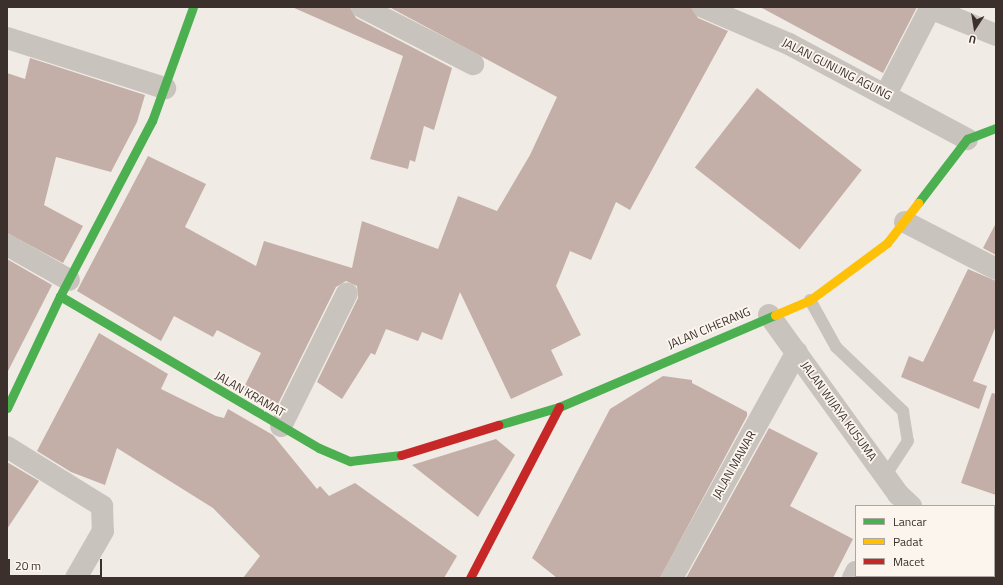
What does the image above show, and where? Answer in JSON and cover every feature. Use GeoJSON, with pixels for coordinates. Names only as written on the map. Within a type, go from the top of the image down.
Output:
{"type":"FeatureCollection","features":[{"type":"Feature","properties":{"kind":"street"},"geometry":{"type":"LineString","coordinates":[[7,408],[64,288],[152,121],[193,7]]}},
{"type":"Feature","properties":{"kind":"street"},"geometry":{"type":"LineString","coordinates":[[362,7],[473,64]]}},
{"type":"Feature","properties":{"kind":"street","name":"JALAN GUNUNG AGUNG"},"geometry":{"type":"LineString","coordinates":[[703,7],[789,44],[886,94],[967,139]]}},
{"type":"Feature","properties":{"kind":"street"},"geometry":{"type":"LineString","coordinates":[[886,94],[930,8],[996,35]]}},
{"type":"Feature","properties":{"kind":"street"},"geometry":{"type":"LineString","coordinates":[[7,38],[165,88]]}},
{"type":"Feature","properties":{"kind":"street"},"geometry":{"type":"LineString","coordinates":[[967,139],[996,128]]}},
{"type":"Feature","properties":{"kind":"street","name":"JALAN CIHERANG"},"geometry":{"type":"LineString","coordinates":[[559,408],[769,315],[810,300],[857,269],[905,222],[967,139]]}},
{"type":"Feature","properties":{"kind":"street"},"geometry":{"type":"LineString","coordinates":[[905,222],[996,269]]}},
{"type":"Feature","properties":{"kind":"street"},"geometry":{"type":"LineString","coordinates":[[7,245],[64,288]]}},
{"type":"Feature","properties":{"kind":"street","name":"JALAN KRAMAT"},"geometry":{"type":"LineString","coordinates":[[64,288],[281,426],[350,461],[387,459],[559,408]]}},
{"type":"Feature","properties":{"kind":"street"},"geometry":{"type":"LineString","coordinates":[[281,426],[347,293]]}},
{"type":"Feature","properties":{"kind":"street","name":"JALAN WIJAYA KUSUMA"},"geometry":{"type":"LineString","coordinates":[[769,315],[885,476],[900,502]]}},
{"type":"Feature","properties":{"kind":"street","name":"JALAN MAWAR"},"geometry":{"type":"LineString","coordinates":[[672,578],[797,352]]}},
{"type":"Feature","properties":{"kind":"street"},"geometry":{"type":"LineString","coordinates":[[470,578],[559,408]]}},
{"type":"Feature","properties":{"kind":"street"},"geometry":{"type":"LineString","coordinates":[[7,447],[102,506],[103,531],[76,578]]}},
{"type":"Feature","properties":{"kind":"lane"},"geometry":{"type":"LineString","coordinates":[[810,300],[836,348],[903,411],[908,441],[885,476]]}},
{"type":"Feature","properties":{"kind":"building"},"geometry":{"type":"Polygon","coordinates":[[[292,7],[350,7],[356,18],[452,68],[434,130],[424,126],[415,162],[410,160],[408,169],[370,159],[403,56],[292,7]]]}},
{"type":"Feature","properties":{"kind":"building"},"geometry":{"type":"Polygon","coordinates":[[[389,7],[691,7],[698,18],[728,31],[630,210],[616,202],[591,260],[570,251],[556,286],[581,335],[551,350],[563,375],[511,399],[460,292],[442,340],[422,332],[418,341],[386,329],[375,355],[371,353],[342,399],[317,382],[358,298],[357,286],[346,281],[336,287],[276,408],[243,389],[261,353],[217,330],[213,337],[174,316],[161,341],[77,291],[148,156],[206,184],[185,227],[256,266],[264,241],[352,268],[362,221],[438,249],[458,196],[497,211],[530,155],[557,97],[389,7]]]}},
{"type":"Feature","properties":{"kind":"building"},"geometry":{"type":"Polygon","coordinates":[[[760,7],[917,7],[883,73],[760,7]]]}},
{"type":"Feature","properties":{"kind":"building"},"geometry":{"type":"Polygon","coordinates":[[[30,58],[145,95],[137,122],[111,172],[56,157],[44,205],[83,226],[63,263],[7,233],[7,73],[25,79],[30,58]]]}},
{"type":"Feature","properties":{"kind":"building"},"geometry":{"type":"Polygon","coordinates":[[[757,88],[862,170],[800,249],[695,168],[757,88]]]}},
{"type":"Feature","properties":{"kind":"building"},"geometry":{"type":"Polygon","coordinates":[[[996,223],[996,255],[983,248],[996,223]]]}},
{"type":"Feature","properties":{"kind":"building"},"geometry":{"type":"Polygon","coordinates":[[[7,259],[52,285],[7,373],[7,259]]]}},
{"type":"Feature","properties":{"kind":"building"},"geometry":{"type":"Polygon","coordinates":[[[968,269],[996,281],[996,326],[973,381],[987,386],[979,409],[901,377],[909,356],[923,362],[968,269]]]}},
{"type":"Feature","properties":{"kind":"building"},"geometry":{"type":"Polygon","coordinates":[[[99,333],[168,374],[161,389],[216,416],[224,418],[228,409],[273,435],[317,489],[320,486],[329,496],[355,483],[457,556],[444,578],[243,578],[260,556],[213,508],[117,448],[105,485],[71,472],[37,451],[99,333]]]}},
{"type":"Feature","properties":{"kind":"building"},"geometry":{"type":"Polygon","coordinates":[[[663,376],[692,380],[692,383],[747,412],[747,416],[660,578],[557,578],[532,558],[610,409],[663,376]]]}},
{"type":"Feature","properties":{"kind":"building"},"geometry":{"type":"Polygon","coordinates":[[[992,393],[996,394],[996,495],[961,483],[992,393]]]}},
{"type":"Feature","properties":{"kind":"building"},"geometry":{"type":"Polygon","coordinates":[[[769,428],[818,453],[790,506],[853,539],[833,578],[686,578],[769,428]]]}},
{"type":"Feature","properties":{"kind":"building"},"geometry":{"type":"Polygon","coordinates":[[[496,439],[515,455],[478,517],[412,465],[496,439]]]}},
{"type":"Feature","properties":{"kind":"building"},"geometry":{"type":"Polygon","coordinates":[[[7,462],[39,481],[7,529],[7,462]]]}},
{"type":"Feature","properties":{"kind":"traffic: fast"},"geometry":{"type":"LineString","coordinates":[[7,408],[60,296],[152,121],[193,7]]}},
{"type":"Feature","properties":{"kind":"traffic: fast"},"geometry":{"type":"LineString","coordinates":[[918,203],[967,139],[996,128]]}},
{"type":"Feature","properties":{"kind":"traffic: fast"},"geometry":{"type":"LineString","coordinates":[[60,296],[319,448],[350,461],[401,455]]}},
{"type":"Feature","properties":{"kind":"traffic: fast"},"geometry":{"type":"LineString","coordinates":[[498,425],[559,407],[775,315]]}},
{"type":"Feature","properties":{"kind":"traffic: slow"},"geometry":{"type":"LineString","coordinates":[[775,315],[810,300],[887,243],[918,203]]}},
{"type":"Feature","properties":{"kind":"traffic: jam"},"geometry":{"type":"LineString","coordinates":[[470,578],[559,407]]}},
{"type":"Feature","properties":{"kind":"traffic: jam"},"geometry":{"type":"LineString","coordinates":[[401,455],[498,425]]}}]}
